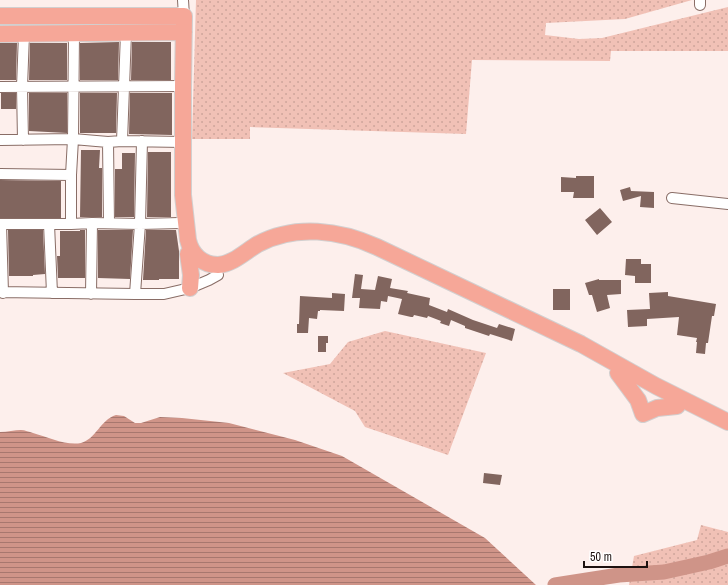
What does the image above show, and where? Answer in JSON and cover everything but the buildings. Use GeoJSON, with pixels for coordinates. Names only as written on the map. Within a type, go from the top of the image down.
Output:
{"type":"FeatureCollection","features":[{"type":"Feature","properties":{"kind":"main road"},"geometry":{"type":"LineString","coordinates":[[0,16],[184,24]]}},
{"type":"Feature","properties":{"kind":"main road"},"geometry":{"type":"LineString","coordinates":[[0,34],[126,33],[184,24]]}},
{"type":"Feature","properties":{"kind":"main road"},"geometry":{"type":"LineString","coordinates":[[184,24],[183,195],[180,223],[182,239],[188,254],[201,271],[209,275],[223,270],[268,245],[285,239],[314,237],[347,241],[365,247],[472,300],[577,349],[652,393],[728,429]]}},
{"type":"Feature","properties":{"kind":"main road"},"geometry":{"type":"LineString","coordinates":[[183,195],[188,240],[192,251],[200,260],[223,270]]}},
{"type":"Feature","properties":{"kind":"main road"},"geometry":{"type":"LineString","coordinates":[[223,270],[234,260],[265,240],[276,236],[313,231],[352,237],[377,247],[580,344],[728,422]]}},
{"type":"Feature","properties":{"kind":"main road"},"geometry":{"type":"LineString","coordinates":[[188,254],[191,275],[190,288]]}},
{"type":"Feature","properties":{"kind":"main road"},"geometry":{"type":"LineString","coordinates":[[618,372],[638,400],[643,414],[657,408],[677,406]]}},
{"type":"Feature","properties":{"kind":"street"},"geometry":{"type":"LineString","coordinates":[[183,0],[184,24]]}},
{"type":"Feature","properties":{"kind":"street"},"geometry":{"type":"LineString","coordinates":[[122,141],[126,33]]}},
{"type":"Feature","properties":{"kind":"street"},"geometry":{"type":"LineString","coordinates":[[23,140],[22,87],[24,34]]}},
{"type":"Feature","properties":{"kind":"street"},"geometry":{"type":"LineString","coordinates":[[71,224],[74,34]]}},
{"type":"Feature","properties":{"kind":"street"},"geometry":{"type":"LineString","coordinates":[[0,86],[183,86]]}},
{"type":"Feature","properties":{"kind":"street"},"geometry":{"type":"LineString","coordinates":[[0,140],[183,142]]}},
{"type":"Feature","properties":{"kind":"street"},"geometry":{"type":"LineString","coordinates":[[135,294],[140,224],[142,141]]}},
{"type":"Feature","properties":{"kind":"street"},"geometry":{"type":"LineString","coordinates":[[108,142],[109,223]]}},
{"type":"Feature","properties":{"kind":"street"},"geometry":{"type":"LineString","coordinates":[[0,174],[71,175]]}},
{"type":"Feature","properties":{"kind":"street"},"geometry":{"type":"LineString","coordinates":[[672,198],[728,204]]}},
{"type":"Feature","properties":{"kind":"street"},"geometry":{"type":"LineString","coordinates":[[91,294],[92,223]]}},
{"type":"Feature","properties":{"kind":"street"},"geometry":{"type":"LineString","coordinates":[[180,223],[1,224],[1,292],[164,294],[190,288],[209,280],[223,270]]}},
{"type":"Feature","properties":{"kind":"street"},"geometry":{"type":"LineString","coordinates":[[49,224],[52,293]]}},
{"type":"Feature","properties":{"kind":"shaded area"},"geometry":{"type":"Polygon","coordinates":[[[196,0],[692,0],[625,19],[546,23],[545,35],[579,39],[602,38],[728,7],[728,51],[611,51],[610,61],[472,60],[466,134],[250,127],[250,139],[192,139],[196,0]]]}},
{"type":"Feature","properties":{"kind":"shaded area"},"geometry":{"type":"Polygon","coordinates":[[[385,331],[486,353],[448,455],[365,427],[355,411],[283,373],[330,364],[348,342],[385,331]]]}},
{"type":"Feature","properties":{"kind":"shaded area"},"geometry":{"type":"Polygon","coordinates":[[[116,415],[124,416],[135,423],[141,423],[160,417],[229,423],[295,440],[342,456],[485,538],[536,585],[0,585],[0,432],[22,430],[75,444],[91,438],[106,421],[116,415]]]}},
{"type":"Feature","properties":{"kind":"shaded area"},"geometry":{"type":"Polygon","coordinates":[[[701,525],[728,532],[728,585],[629,585],[634,556],[697,540],[701,525]]]}},
{"type":"Feature","properties":{"kind":"waterway"},"geometry":{"type":"LineString","coordinates":[[555,585],[619,575],[664,572],[709,562],[728,556]]}}]}
